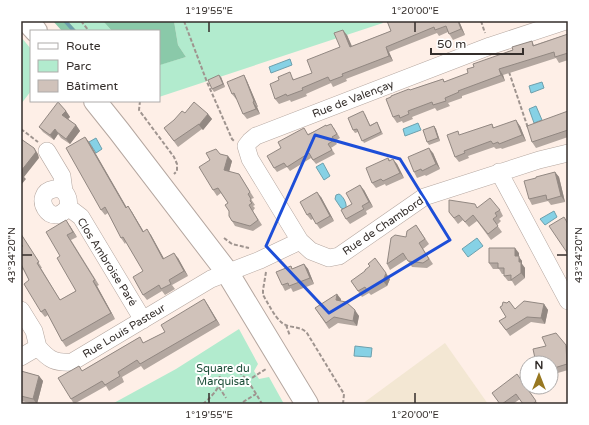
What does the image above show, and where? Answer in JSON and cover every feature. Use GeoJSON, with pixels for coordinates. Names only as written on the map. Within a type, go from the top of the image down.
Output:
{"type":"FeatureCollection","features":[{"type":"Feature","properties":{"kind":"main road"},"geometry":{"type":"LineString","coordinates":[[27,21],[35,30]]}},
{"type":"Feature","properties":{"kind":"main road"},"geometry":{"type":"LineString","coordinates":[[96,102],[228,272],[307,404]]}},
{"type":"Feature","properties":{"kind":"street","name":"Rue de Valençay"},"geometry":{"type":"LineString","coordinates":[[246,146],[256,136],[490,46],[566,21]]}},
{"type":"Feature","properties":{"kind":"street"},"geometry":{"type":"LineString","coordinates":[[228,272],[260,260],[300,241],[250,159],[246,146]]}},
{"type":"Feature","properties":{"kind":"street","name":"Clos Ambroise Paré"},"geometry":{"type":"LineString","coordinates":[[47,151],[62,176],[66,199],[81,218],[143,320]]}},
{"type":"Feature","properties":{"kind":"street","name":"Rue de Chambord"},"geometry":{"type":"LineString","coordinates":[[300,241],[311,251],[329,258],[339,256],[424,197],[538,160],[568,153]]}},
{"type":"Feature","properties":{"kind":"street"},"geometry":{"type":"LineString","coordinates":[[499,172],[568,301]]}},
{"type":"Feature","properties":{"kind":"street","name":"Rue Louis Pasteur"},"geometry":{"type":"LineString","coordinates":[[38,347],[49,358],[55,361],[72,362],[211,279],[228,272]]}},
{"type":"Feature","properties":{"kind":"street"},"geometry":{"type":"LineString","coordinates":[[21,310],[34,330],[38,347],[21,358]]}},
{"type":"Feature","properties":{"kind":"path"},"geometry":{"type":"LineString","coordinates":[[81,21],[88,30]]}},
{"type":"Feature","properties":{"kind":"path"},"geometry":{"type":"LineString","coordinates":[[184,21],[207,82],[232,139],[246,146]]}},
{"type":"Feature","properties":{"kind":"path"},"geometry":{"type":"LineString","coordinates":[[509,72],[529,130]]}},
{"type":"Feature","properties":{"kind":"path"},"geometry":{"type":"LineString","coordinates":[[140,102],[139,110],[175,161],[177,171],[173,175]]}},
{"type":"Feature","properties":{"kind":"path"},"geometry":{"type":"LineString","coordinates":[[21,130],[44,147],[47,151]]}},
{"type":"Feature","properties":{"kind":"path"},"geometry":{"type":"LineString","coordinates":[[224,238],[232,244],[254,250],[267,274],[263,295],[281,322],[286,325],[303,329],[307,332],[344,394],[343,404]]}},
{"type":"Feature","properties":{"kind":"path"},"geometry":{"type":"LineString","coordinates":[[286,325],[290,336]]}},
{"type":"Feature","properties":{"kind":"path"},"geometry":{"type":"LineString","coordinates":[[247,381],[280,361]]}},
{"type":"Feature","properties":{"kind":"path"},"geometry":{"type":"LineString","coordinates":[[226,398],[219,387],[222,369],[228,366],[235,368],[247,381],[262,404]]}},
{"type":"Feature","properties":{"kind":"path"},"geometry":{"type":"LineString","coordinates":[[203,404],[219,387]]}},
{"type":"Feature","properties":{"kind":"path"},"geometry":{"type":"LineString","coordinates":[[243,402],[256,394]]}},
{"type":"Feature","properties":{"kind":"highlighted area"},"geometry":{"type":"Polygon","coordinates":[[[315,135],[400,159],[450,240],[329,313],[266,246],[315,135]]]}},
{"type":"Feature","properties":{"kind":"shaded area"},"geometry":{"type":"Polygon","coordinates":[[[445,343],[488,404],[362,404],[445,343]]]}},
{"type":"Feature","properties":{"kind":"green space"},"geometry":{"type":"Polygon","coordinates":[[[53,21],[68,21],[76,30],[61,30],[53,21]]]}},
{"type":"Feature","properties":{"kind":"green space"},"geometry":{"type":"Polygon","coordinates":[[[68,21],[103,21],[111,30],[76,30],[68,21]]]}},
{"type":"Feature","properties":{"kind":"green space"},"geometry":{"type":"Polygon","coordinates":[[[103,21],[174,21],[178,45],[186,57],[160,65],[160,30],[111,30],[103,21]]]}},
{"type":"Feature","properties":{"kind":"green space"},"geometry":{"type":"Polygon","coordinates":[[[174,21],[382,21],[383,23],[160,97],[160,65],[186,57],[178,45],[174,21]]]}},
{"type":"Feature","properties":{"kind":"green space"},"geometry":{"type":"Polygon","coordinates":[[[21,37],[30,48],[30,92],[21,104],[21,37]]]}},
{"type":"Feature","properties":{"kind":"green space","name":"Square du Marquisat"},"geometry":{"type":"Polygon","coordinates":[[[239,329],[258,364],[254,371],[259,379],[269,377],[284,404],[112,404],[176,369],[239,329]]]}},
{"type":"Feature","properties":{"kind":"water"},"geometry":{"type":"Polygon","coordinates":[[[290,59],[292,65],[271,73],[269,67],[290,59]]]}},
{"type":"Feature","properties":{"kind":"water"},"geometry":{"type":"Polygon","coordinates":[[[542,82],[544,88],[531,93],[529,86],[542,82]]]}},
{"type":"Feature","properties":{"kind":"water"},"geometry":{"type":"Polygon","coordinates":[[[536,106],[542,120],[534,123],[529,109],[536,106]]]}},
{"type":"Feature","properties":{"kind":"water"},"geometry":{"type":"Polygon","coordinates":[[[418,123],[421,130],[405,136],[403,129],[418,123]]]}},
{"type":"Feature","properties":{"kind":"water"},"geometry":{"type":"Polygon","coordinates":[[[96,138],[102,149],[96,153],[89,142],[96,138]]]}},
{"type":"Feature","properties":{"kind":"water"},"geometry":{"type":"Polygon","coordinates":[[[323,163],[330,176],[324,180],[316,167],[323,163]]]}},
{"type":"Feature","properties":{"kind":"water"},"geometry":{"type":"Polygon","coordinates":[[[339,194],[345,202],[346,208],[344,209],[341,208],[335,199],[336,195],[339,194]]]}},
{"type":"Feature","properties":{"kind":"water"},"geometry":{"type":"Polygon","coordinates":[[[554,211],[557,217],[545,225],[540,219],[554,211]]]}},
{"type":"Feature","properties":{"kind":"water"},"geometry":{"type":"Polygon","coordinates":[[[477,238],[483,246],[468,257],[462,249],[477,238]]]}},
{"type":"Feature","properties":{"kind":"water"},"geometry":{"type":"Polygon","coordinates":[[[355,346],[372,348],[371,357],[354,356],[355,346]]]}},
{"type":"Feature","properties":{"kind":"building"},"geometry":{"type":"Polygon","coordinates":[[[387,21],[458,21],[461,29],[449,34],[446,26],[435,30],[434,27],[386,47],[389,56],[342,74],[343,76],[330,81],[328,77],[302,88],[303,90],[287,96],[286,94],[275,99],[270,84],[279,80],[278,77],[290,72],[293,80],[312,73],[307,60],[340,47],[334,33],[343,30],[350,47],[391,31],[387,21]]]}},
{"type":"Feature","properties":{"kind":"building"},"geometry":{"type":"Polygon","coordinates":[[[568,34],[568,53],[555,57],[554,52],[499,69],[501,75],[458,91],[459,92],[445,98],[446,101],[433,105],[432,102],[408,111],[409,114],[400,118],[399,115],[393,117],[386,99],[391,96],[443,79],[444,82],[468,73],[467,69],[474,67],[473,64],[513,50],[512,47],[532,41],[533,46],[568,34]]]}},
{"type":"Feature","properties":{"kind":"building"},"geometry":{"type":"Polygon","coordinates":[[[219,75],[223,84],[212,89],[208,80],[219,75]]]}},
{"type":"Feature","properties":{"kind":"building"},"geometry":{"type":"Polygon","coordinates":[[[244,75],[256,109],[243,114],[234,93],[232,94],[227,82],[244,75]]]}},
{"type":"Feature","properties":{"kind":"building"},"geometry":{"type":"Polygon","coordinates":[[[58,102],[66,111],[62,115],[76,125],[66,139],[55,129],[50,135],[39,127],[58,102]]]}},
{"type":"Feature","properties":{"kind":"building"},"geometry":{"type":"Polygon","coordinates":[[[194,102],[208,114],[199,125],[174,141],[164,128],[182,111],[185,113],[194,102]]]}},
{"type":"Feature","properties":{"kind":"building"},"geometry":{"type":"Polygon","coordinates":[[[363,111],[370,126],[377,122],[381,132],[362,141],[357,129],[353,130],[348,118],[363,111]]]}},
{"type":"Feature","properties":{"kind":"building"},"geometry":{"type":"Polygon","coordinates":[[[568,111],[568,130],[532,142],[527,126],[568,111]]]}},
{"type":"Feature","properties":{"kind":"building"},"geometry":{"type":"Polygon","coordinates":[[[516,120],[522,135],[499,144],[498,142],[493,144],[491,141],[464,151],[465,153],[455,157],[447,135],[458,131],[459,135],[492,124],[493,128],[516,120]]]}},
{"type":"Feature","properties":{"kind":"building"},"geometry":{"type":"Polygon","coordinates":[[[331,124],[337,134],[332,137],[334,140],[328,144],[332,150],[313,160],[309,153],[287,167],[284,163],[274,168],[267,156],[281,148],[278,142],[304,128],[308,135],[326,125],[331,124]]]}},
{"type":"Feature","properties":{"kind":"building"},"geometry":{"type":"Polygon","coordinates":[[[434,126],[438,138],[427,142],[423,130],[434,126]]]}},
{"type":"Feature","properties":{"kind":"building"},"geometry":{"type":"Polygon","coordinates":[[[85,137],[126,208],[128,206],[143,232],[147,229],[163,259],[174,253],[184,271],[169,280],[171,284],[161,289],[159,285],[143,295],[133,277],[143,271],[123,237],[121,238],[105,207],[101,210],[66,148],[85,137]]]}},
{"type":"Feature","properties":{"kind":"building"},"geometry":{"type":"Polygon","coordinates":[[[21,139],[34,148],[36,152],[21,171],[21,139]]]}},
{"type":"Feature","properties":{"kind":"building"},"geometry":{"type":"Polygon","coordinates":[[[429,148],[436,164],[422,171],[421,169],[414,172],[408,157],[429,148]]]}},
{"type":"Feature","properties":{"kind":"building"},"geometry":{"type":"Polygon","coordinates":[[[216,149],[220,154],[228,156],[224,170],[239,174],[250,192],[248,194],[252,203],[249,205],[258,220],[250,226],[232,221],[229,216],[229,211],[225,205],[228,203],[218,188],[213,190],[199,167],[210,160],[206,153],[216,149]]]}},
{"type":"Feature","properties":{"kind":"building"},"geometry":{"type":"Polygon","coordinates":[[[388,158],[389,161],[393,159],[400,173],[383,181],[381,179],[372,183],[366,168],[388,158]]]}},
{"type":"Feature","properties":{"kind":"building"},"geometry":{"type":"Polygon","coordinates":[[[555,172],[561,196],[547,200],[546,195],[529,199],[524,181],[555,172]]]}},
{"type":"Feature","properties":{"kind":"building"},"geometry":{"type":"Polygon","coordinates":[[[360,185],[369,202],[362,206],[364,209],[346,219],[341,210],[352,204],[346,193],[360,185]]]}},
{"type":"Feature","properties":{"kind":"building"},"geometry":{"type":"Polygon","coordinates":[[[317,192],[330,216],[316,224],[310,213],[307,215],[300,202],[317,192]]]}},
{"type":"Feature","properties":{"kind":"building"},"geometry":{"type":"Polygon","coordinates":[[[490,198],[500,210],[495,213],[497,216],[493,219],[498,226],[488,234],[473,215],[465,222],[459,215],[454,218],[449,212],[449,200],[475,204],[477,208],[490,198]]]}},
{"type":"Feature","properties":{"kind":"building"},"geometry":{"type":"Polygon","coordinates":[[[564,217],[568,224],[568,254],[549,226],[564,217]]]}},
{"type":"Feature","properties":{"kind":"building"},"geometry":{"type":"Polygon","coordinates":[[[66,220],[73,232],[67,235],[95,280],[93,281],[111,313],[62,341],[45,309],[41,312],[24,284],[29,280],[21,264],[21,247],[23,246],[21,244],[21,234],[39,262],[37,263],[60,300],[76,291],[57,258],[60,256],[46,232],[66,220]]]}},
{"type":"Feature","properties":{"kind":"building"},"geometry":{"type":"Polygon","coordinates":[[[416,225],[425,239],[419,243],[429,259],[423,263],[408,261],[403,253],[387,264],[391,238],[395,235],[406,237],[407,231],[416,225]]]}},
{"type":"Feature","properties":{"kind":"building"},"geometry":{"type":"Polygon","coordinates":[[[489,248],[515,248],[515,256],[519,256],[519,262],[521,262],[521,273],[511,280],[511,275],[504,276],[504,268],[498,268],[498,263],[489,263],[489,248]]]}},
{"type":"Feature","properties":{"kind":"building"},"geometry":{"type":"Polygon","coordinates":[[[375,258],[386,273],[383,281],[367,290],[365,287],[358,291],[351,281],[365,271],[370,266],[368,264],[375,258]]]}},
{"type":"Feature","properties":{"kind":"building"},"geometry":{"type":"Polygon","coordinates":[[[304,264],[310,278],[289,286],[288,283],[282,285],[276,272],[291,266],[292,269],[304,264]]]}},
{"type":"Feature","properties":{"kind":"building"},"geometry":{"type":"Polygon","coordinates":[[[337,294],[336,300],[346,302],[355,310],[353,321],[334,317],[326,323],[315,308],[337,294]]]}},
{"type":"Feature","properties":{"kind":"building"},"geometry":{"type":"Polygon","coordinates":[[[204,299],[216,320],[140,364],[137,360],[118,372],[120,376],[105,385],[102,381],[71,399],[58,378],[79,366],[82,371],[140,337],[143,343],[165,332],[161,325],[204,299]]]}},
{"type":"Feature","properties":{"kind":"building"},"geometry":{"type":"Polygon","coordinates":[[[509,301],[515,309],[524,301],[544,304],[541,318],[527,317],[506,330],[499,321],[506,317],[500,307],[502,306],[503,302],[507,303],[509,301]]]}},
{"type":"Feature","properties":{"kind":"building"},"geometry":{"type":"Polygon","coordinates":[[[556,333],[566,345],[567,364],[559,366],[559,355],[534,355],[533,349],[546,346],[542,337],[556,333]]]}},
{"type":"Feature","properties":{"kind":"building"},"geometry":{"type":"Polygon","coordinates":[[[21,371],[39,376],[33,399],[21,396],[21,371]]]}},
{"type":"Feature","properties":{"kind":"building"},"geometry":{"type":"Polygon","coordinates":[[[517,374],[519,377],[519,395],[532,395],[536,401],[533,404],[523,404],[516,394],[500,404],[492,393],[517,374]]]}},
{"type":"Feature","properties":{"kind":"waterway"},"geometry":{"type":"LineString","coordinates":[[65,21],[73,30]]}}]}
